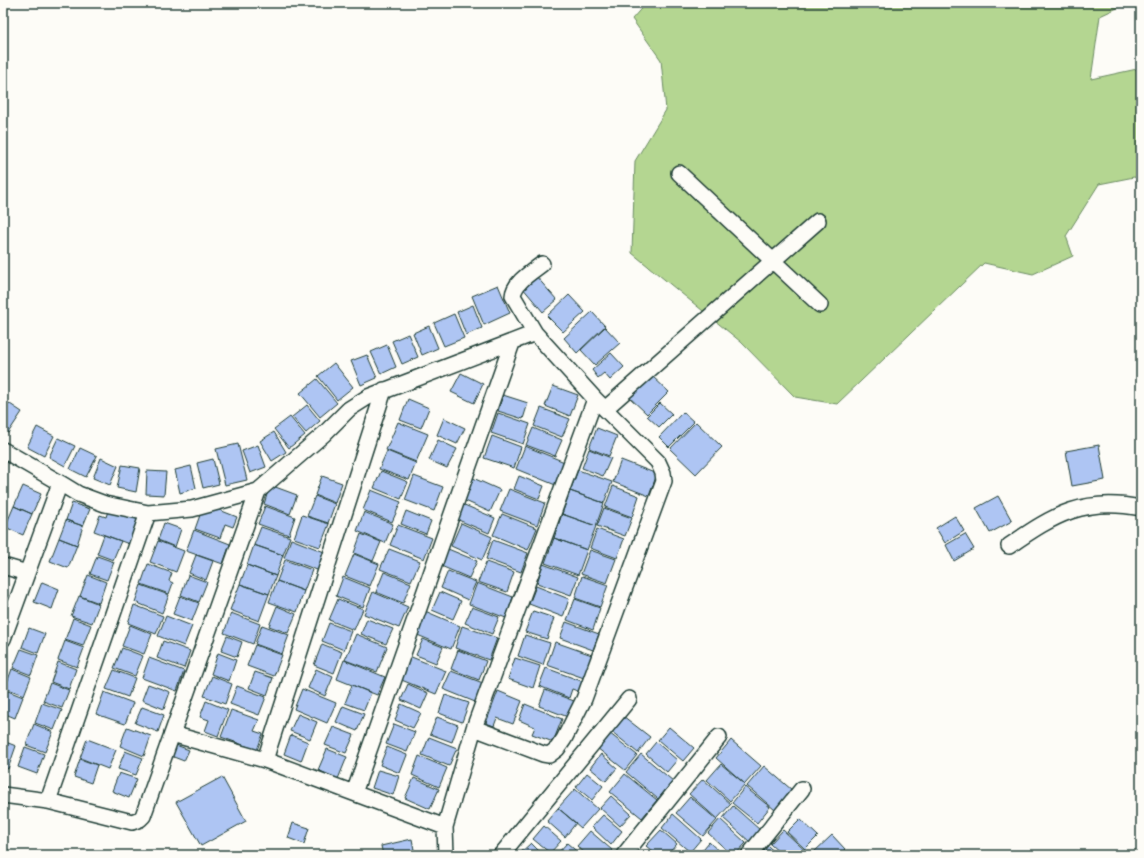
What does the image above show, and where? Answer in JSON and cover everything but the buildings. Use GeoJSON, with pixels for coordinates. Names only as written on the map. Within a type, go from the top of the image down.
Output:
{"type":"FeatureCollection","features":[{"type":"Feature","properties":{"kind":"street"},"geometry":{"type":"LineString","coordinates":[[679,173],[820,305]]}},
{"type":"Feature","properties":{"kind":"street"},"geometry":{"type":"LineString","coordinates":[[446,855],[445,827],[474,728],[600,404],[773,260],[818,220]]}},
{"type":"Feature","properties":{"kind":"street"},"geometry":{"type":"LineString","coordinates":[[474,728],[549,755],[557,749],[564,739],[584,699],[664,481],[664,473],[658,462],[600,404],[535,333],[513,296],[513,291],[516,285],[542,264]]}},
{"type":"Feature","properties":{"kind":"street"},"geometry":{"type":"LineString","coordinates":[[3,450],[78,494],[105,504],[148,514],[192,509],[258,491],[324,434],[349,409],[368,397],[535,333]]}},
{"type":"Feature","properties":{"kind":"street"},"geometry":{"type":"LineString","coordinates":[[354,793],[512,343]]}},
{"type":"Feature","properties":{"kind":"street"},"geometry":{"type":"LineString","coordinates":[[264,760],[384,390]]}},
{"type":"Feature","properties":{"kind":"street"},"geometry":{"type":"LineString","coordinates":[[3,639],[60,483]]}},
{"type":"Feature","properties":{"kind":"street"},"geometry":{"type":"LineString","coordinates":[[3,795],[48,801],[132,822],[140,819],[145,812],[258,491]]}},
{"type":"Feature","properties":{"kind":"street"},"geometry":{"type":"LineString","coordinates":[[1010,546],[1037,526],[1070,510],[1098,505],[1141,508]]}},
{"type":"Feature","properties":{"kind":"street"},"geometry":{"type":"LineString","coordinates":[[48,801],[148,514]]}},
{"type":"Feature","properties":{"kind":"street"},"geometry":{"type":"LineString","coordinates":[[3,566],[27,573]]}},
{"type":"Feature","properties":{"kind":"street"},"geometry":{"type":"LineString","coordinates":[[501,855],[629,699]]}},
{"type":"Feature","properties":{"kind":"street"},"geometry":{"type":"LineString","coordinates":[[172,734],[264,760],[445,827]]}},
{"type":"Feature","properties":{"kind":"street"},"geometry":{"type":"LineString","coordinates":[[624,855],[718,737]]}},
{"type":"Feature","properties":{"kind":"street"},"geometry":{"type":"LineString","coordinates":[[749,855],[802,789]]}},
{"type":"Feature","properties":{"kind":"green space"},"geometry":{"type":"Polygon","coordinates":[[[646,3],[1128,3],[1100,16],[1091,79],[1137,69],[1141,71],[1141,180],[1134,177],[1099,184],[1066,236],[1073,256],[1033,274],[984,263],[837,404],[795,397],[741,342],[632,253],[635,161],[666,110],[661,60],[632,19],[646,3]]]}}]}
